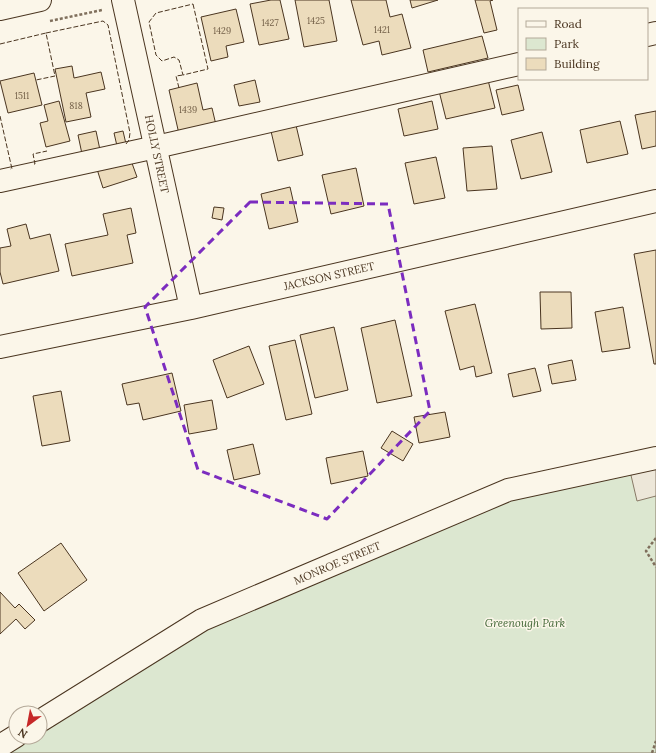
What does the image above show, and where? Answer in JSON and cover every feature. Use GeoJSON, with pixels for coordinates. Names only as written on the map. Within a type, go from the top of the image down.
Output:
{"type":"FeatureCollection","features":[{"type":"Feature","properties":{"kind":"street"},"geometry":{"type":"LineString","coordinates":[[0,9],[40,0]]}},
{"type":"Feature","properties":{"kind":"street","name":"HOLLY STREET"},"geometry":{"type":"LineString","coordinates":[[114,5],[156,147],[192,308]]}},
{"type":"Feature","properties":{"kind":"street"},"geometry":{"type":"LineString","coordinates":[[0,181],[518,64]]}},
{"type":"Feature","properties":{"kind":"street","name":"JACKSON STREET"},"geometry":{"type":"LineString","coordinates":[[0,347],[192,308],[656,201]]}},
{"type":"Feature","properties":{"kind":"street","name":"MONROE STREET"},"geometry":{"type":"LineString","coordinates":[[48,716],[202,620],[508,490],[656,458]]}},
{"type":"Feature","properties":{"kind":"path"},"geometry":{"type":"LineString","coordinates":[[45,22],[114,5]]}},
{"type":"Feature","properties":{"kind":"path"},"geometry":{"type":"LineString","coordinates":[[656,538],[646,551],[656,567]]}},
{"type":"Feature","properties":{"kind":"path"},"geometry":{"type":"LineString","coordinates":[[652,753],[656,741]]}},
{"type":"Feature","properties":{"kind":"highlighted area"},"geometry":{"type":"Polygon","coordinates":[[[250,202],[388,204],[430,411],[327,519],[198,470],[145,307],[250,202]]]}},
{"type":"Feature","properties":{"kind":"green space","name":"Greenough Park"},"geometry":{"type":"Polygon","coordinates":[[[656,458],[656,753],[0,753],[8,745],[48,745],[48,716],[202,620],[508,490],[656,458]]]}},
{"type":"Feature","properties":{"kind":"shaded area"},"geometry":{"type":"Polygon","coordinates":[[[656,465],[656,496],[637,501],[630,471],[656,465]]]}},
{"type":"Feature","properties":{"kind":"building"},"geometry":{"type":"Polygon","coordinates":[[[280,0],[289,39],[259,45],[250,4],[280,0]]]}},
{"type":"Feature","properties":{"kind":"building"},"geometry":{"type":"Polygon","coordinates":[[[295,0],[329,0],[337,41],[304,47],[295,0]]]}},
{"type":"Feature","properties":{"kind":"building"},"geometry":{"type":"Polygon","coordinates":[[[351,0],[386,0],[390,17],[402,14],[411,48],[382,55],[379,41],[363,45],[351,0]]]}},
{"type":"Feature","properties":{"kind":"building"},"geometry":{"type":"Polygon","coordinates":[[[410,0],[438,0],[412,8],[410,0]]]}},
{"type":"Feature","properties":{"kind":"building"},"geometry":{"type":"Polygon","coordinates":[[[475,0],[493,0],[490,1],[497,30],[484,33],[475,0]]]}},
{"type":"Feature","properties":{"kind":"building"},"geometry":{"type":"Polygon","coordinates":[[[236,9],[244,42],[226,46],[228,57],[211,61],[201,17],[236,9]]]}},
{"type":"Feature","properties":{"kind":"building"},"geometry":{"type":"Polygon","coordinates":[[[482,36],[488,58],[428,72],[423,50],[482,36]]]}},
{"type":"Feature","properties":{"kind":"building"},"geometry":{"type":"Polygon","coordinates":[[[72,66],[74,78],[101,72],[105,89],[86,93],[91,117],[66,122],[55,69],[72,66]]]}},
{"type":"Feature","properties":{"kind":"building"},"geometry":{"type":"Polygon","coordinates":[[[34,73],[42,105],[8,113],[0,81],[34,73]]]}},
{"type":"Feature","properties":{"kind":"building"},"geometry":{"type":"Polygon","coordinates":[[[487,76],[495,108],[446,119],[438,87],[487,76]]]}},
{"type":"Feature","properties":{"kind":"building"},"geometry":{"type":"Polygon","coordinates":[[[255,80],[260,102],[239,106],[234,85],[255,80]]]}},
{"type":"Feature","properties":{"kind":"building"},"geometry":{"type":"Polygon","coordinates":[[[197,83],[203,110],[212,108],[216,125],[179,134],[169,90],[197,83]]]}},
{"type":"Feature","properties":{"kind":"building"},"geometry":{"type":"Polygon","coordinates":[[[518,85],[524,110],[502,115],[496,90],[518,85]]]}},
{"type":"Feature","properties":{"kind":"building"},"geometry":{"type":"Polygon","coordinates":[[[59,101],[70,141],[46,147],[40,123],[48,121],[44,105],[59,101]]]}},
{"type":"Feature","properties":{"kind":"building"},"geometry":{"type":"Polygon","coordinates":[[[432,101],[438,129],[404,136],[398,109],[432,101]]]}},
{"type":"Feature","properties":{"kind":"building"},"geometry":{"type":"Polygon","coordinates":[[[656,111],[656,146],[642,149],[635,115],[656,111]]]}},
{"type":"Feature","properties":{"kind":"building"},"geometry":{"type":"Polygon","coordinates":[[[295,121],[303,155],[278,161],[270,127],[295,121]]]}},
{"type":"Feature","properties":{"kind":"building"},"geometry":{"type":"Polygon","coordinates":[[[620,121],[628,154],[587,163],[580,130],[620,121]]]}},
{"type":"Feature","properties":{"kind":"building"},"geometry":{"type":"Polygon","coordinates":[[[96,131],[100,150],[82,154],[78,135],[96,131]]]}},
{"type":"Feature","properties":{"kind":"building"},"geometry":{"type":"Polygon","coordinates":[[[123,131],[126,144],[117,146],[114,133],[123,131]]]}},
{"type":"Feature","properties":{"kind":"building"},"geometry":{"type":"Polygon","coordinates":[[[542,132],[552,172],[521,179],[511,140],[542,132]]]}},
{"type":"Feature","properties":{"kind":"building"},"geometry":{"type":"Polygon","coordinates":[[[492,146],[497,189],[467,191],[463,148],[492,146]]]}},
{"type":"Feature","properties":{"kind":"building"},"geometry":{"type":"Polygon","coordinates":[[[129,155],[137,177],[103,188],[96,166],[129,155]]]}},
{"type":"Feature","properties":{"kind":"building"},"geometry":{"type":"Polygon","coordinates":[[[436,157],[445,198],[414,204],[405,163],[436,157]]]}},
{"type":"Feature","properties":{"kind":"building"},"geometry":{"type":"Polygon","coordinates":[[[356,168],[364,206],[331,214],[322,175],[356,168]]]}},
{"type":"Feature","properties":{"kind":"building"},"geometry":{"type":"Polygon","coordinates":[[[290,187],[298,222],[269,229],[261,194],[290,187]]]}},
{"type":"Feature","properties":{"kind":"building"},"geometry":{"type":"Polygon","coordinates":[[[214,207],[224,208],[222,220],[212,218],[214,207]]]}},
{"type":"Feature","properties":{"kind":"building"},"geometry":{"type":"Polygon","coordinates":[[[131,208],[136,233],[127,235],[133,263],[72,276],[65,244],[108,235],[103,214],[131,208]]]}},
{"type":"Feature","properties":{"kind":"building"},"geometry":{"type":"Polygon","coordinates":[[[26,224],[30,239],[50,234],[59,271],[3,284],[0,272],[0,248],[11,246],[7,229],[26,224]]]}},
{"type":"Feature","properties":{"kind":"building"},"geometry":{"type":"Polygon","coordinates":[[[656,250],[656,364],[654,364],[634,254],[656,250]]]}},
{"type":"Feature","properties":{"kind":"building"},"geometry":{"type":"Polygon","coordinates":[[[540,292],[571,292],[572,328],[541,329],[540,292]]]}},
{"type":"Feature","properties":{"kind":"building"},"geometry":{"type":"Polygon","coordinates":[[[475,304],[492,373],[476,377],[474,366],[460,370],[445,311],[475,304]]]}},
{"type":"Feature","properties":{"kind":"building"},"geometry":{"type":"Polygon","coordinates":[[[623,307],[630,348],[602,352],[595,312],[623,307]]]}},
{"type":"Feature","properties":{"kind":"building"},"geometry":{"type":"Polygon","coordinates":[[[395,320],[412,396],[377,403],[361,328],[395,320]]]}},
{"type":"Feature","properties":{"kind":"building"},"geometry":{"type":"Polygon","coordinates":[[[334,327],[348,390],[315,398],[300,335],[334,327]]]}},
{"type":"Feature","properties":{"kind":"building"},"geometry":{"type":"Polygon","coordinates":[[[295,340],[312,414],[286,420],[269,346],[295,340]]]}},
{"type":"Feature","properties":{"kind":"building"},"geometry":{"type":"Polygon","coordinates":[[[249,346],[264,384],[227,398],[213,360],[249,346]]]}},
{"type":"Feature","properties":{"kind":"building"},"geometry":{"type":"Polygon","coordinates":[[[572,360],[576,380],[552,384],[548,365],[572,360]]]}},
{"type":"Feature","properties":{"kind":"building"},"geometry":{"type":"Polygon","coordinates":[[[535,368],[541,391],[513,397],[508,374],[535,368]]]}},
{"type":"Feature","properties":{"kind":"building"},"geometry":{"type":"Polygon","coordinates":[[[172,373],[181,411],[143,420],[139,403],[127,405],[122,384],[172,373]]]}},
{"type":"Feature","properties":{"kind":"building"},"geometry":{"type":"Polygon","coordinates":[[[61,391],[70,441],[42,446],[33,396],[61,391]]]}},
{"type":"Feature","properties":{"kind":"building"},"geometry":{"type":"Polygon","coordinates":[[[212,400],[217,429],[189,434],[184,405],[212,400]]]}},
{"type":"Feature","properties":{"kind":"building"},"geometry":{"type":"Polygon","coordinates":[[[445,412],[450,437],[419,443],[414,417],[445,412]]]}},
{"type":"Feature","properties":{"kind":"building"},"geometry":{"type":"Polygon","coordinates":[[[392,431],[413,444],[403,461],[381,448],[392,431]]]}},
{"type":"Feature","properties":{"kind":"building"},"geometry":{"type":"Polygon","coordinates":[[[253,444],[260,474],[234,480],[227,450],[253,444]]]}},
{"type":"Feature","properties":{"kind":"building"},"geometry":{"type":"Polygon","coordinates":[[[363,451],[368,476],[331,484],[326,458],[363,451]]]}},
{"type":"Feature","properties":{"kind":"building"},"geometry":{"type":"Polygon","coordinates":[[[61,543],[87,580],[44,611],[18,573],[61,543]]]}},
{"type":"Feature","properties":{"kind":"building"},"geometry":{"type":"Polygon","coordinates":[[[0,592],[15,608],[19,604],[35,620],[25,629],[16,619],[0,634],[0,592]]]}},
{"type":"Feature","properties":{"kind":"fence"},"geometry":{"type":"LineString","coordinates":[[193,4],[208,69],[183,75],[179,60],[174,57],[162,61],[156,55],[149,22],[156,13],[193,4]]}},
{"type":"Feature","properties":{"kind":"fence"},"geometry":{"type":"LineString","coordinates":[[46,33],[103,21],[108,25],[130,133],[129,140],[126,144]]}},
{"type":"Feature","properties":{"kind":"fence"},"geometry":{"type":"LineString","coordinates":[[0,44],[46,33],[55,76],[36,80]]}},
{"type":"Feature","properties":{"kind":"fence"},"geometry":{"type":"LineString","coordinates":[[179,88],[176,76],[183,75]]}},
{"type":"Feature","properties":{"kind":"fence"},"geometry":{"type":"LineString","coordinates":[[0,116],[12,169],[10,169]]}},
{"type":"Feature","properties":{"kind":"fence"},"geometry":{"type":"LineString","coordinates":[[34,164],[33,154],[47,151]]}}]}
